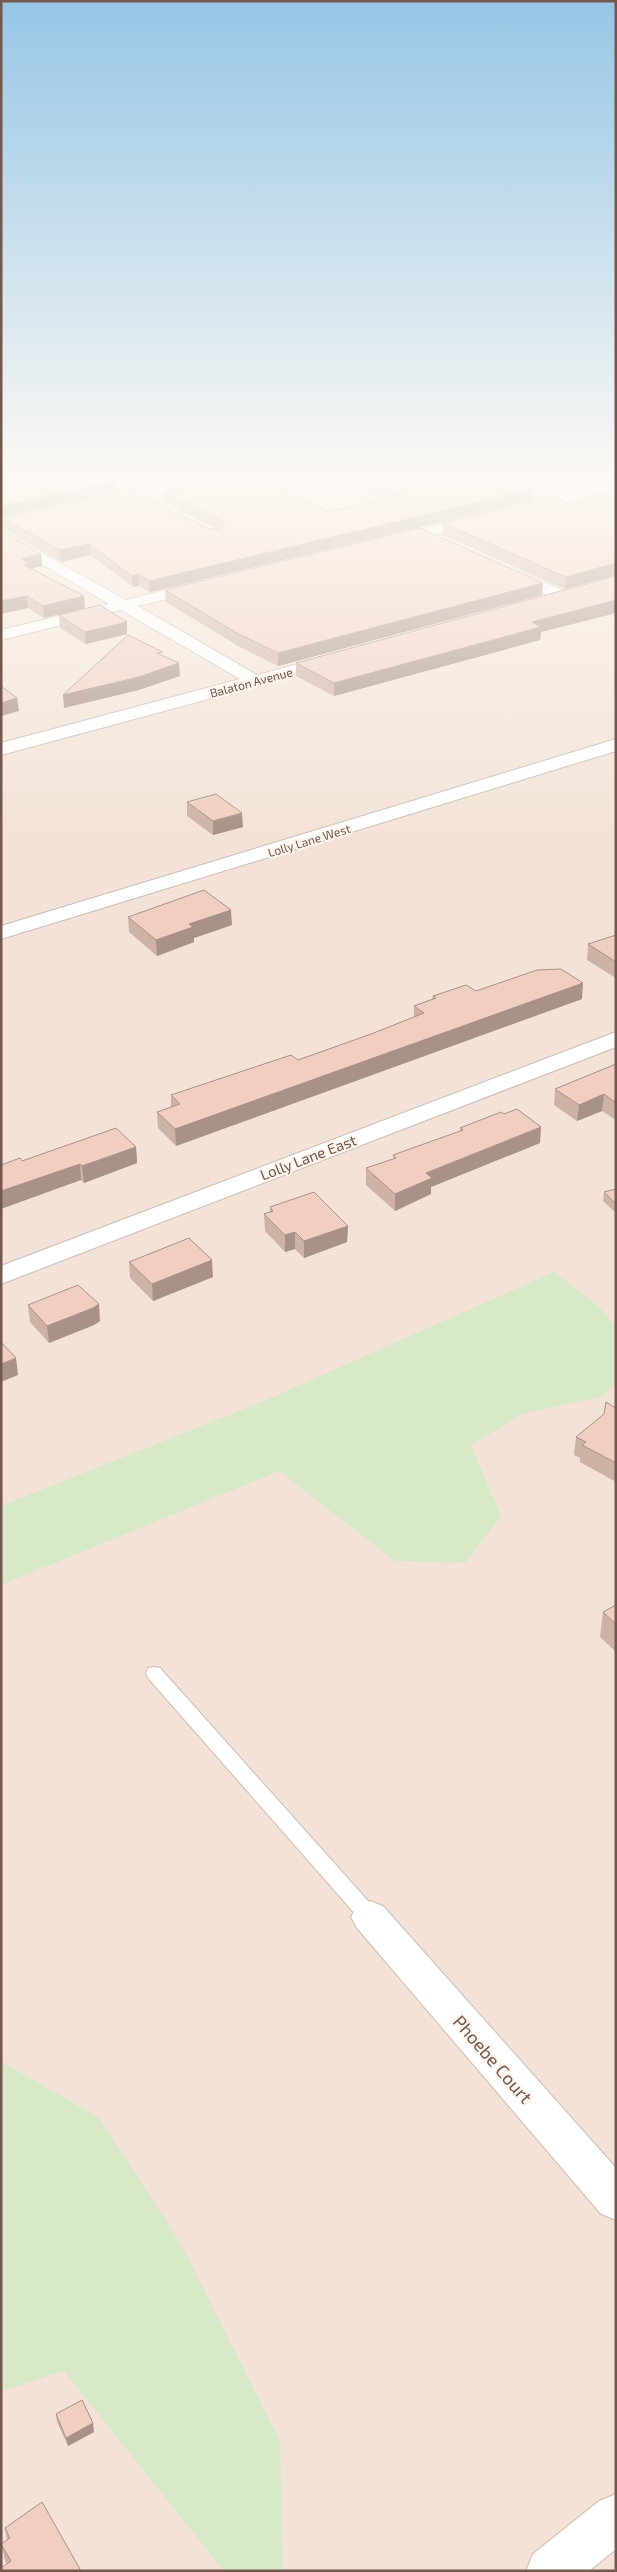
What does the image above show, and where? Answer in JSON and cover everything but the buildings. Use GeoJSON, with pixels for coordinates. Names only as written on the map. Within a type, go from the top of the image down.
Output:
{"type":"FeatureCollection","features":[{"type":"Feature","properties":{"kind":"street"},"geometry":{"type":"LineString","coordinates":[[112,598],[255,681]]}},
{"type":"Feature","properties":{"kind":"street"},"geometry":{"type":"LineString","coordinates":[[1,635],[152,598]]}},
{"type":"Feature","properties":{"kind":"street"},"geometry":{"type":"LineString","coordinates":[[534,604],[556,598]]}},
{"type":"Feature","properties":{"kind":"street","name":"Balaton Avenue"},"geometry":{"type":"LineString","coordinates":[[1,749],[351,654]]}},
{"type":"Feature","properties":{"kind":"street","name":"Lolly Lane West"},"geometry":{"type":"LineString","coordinates":[[1,934],[616,745]]}},
{"type":"Feature","properties":{"kind":"street","name":"Lolly Lane East"},"geometry":{"type":"LineString","coordinates":[[1,1276],[616,1038]]}},
{"type":"Feature","properties":{"kind":"street","name":"Phoebe Court"},"geometry":{"type":"LineString","coordinates":[[370,1917],[616,2200]]}},
{"type":"Feature","properties":{"kind":"street"},"geometry":{"type":"LineString","coordinates":[[550,2571],[616,2518]]}},
{"type":"Feature","properties":{"kind":"lane"},"geometry":{"type":"LineString","coordinates":[[154,1673],[370,1917]]}},
{"type":"Feature","properties":{"kind":"shaded area"},"geometry":{"type":"Polygon","coordinates":[[[1,598],[616,598],[616,2571],[1,2571],[1,598]]]}},
{"type":"Feature","properties":{"kind":"green space"},"geometry":{"type":"Polygon","coordinates":[[[554,1272],[598,1306],[616,1326],[616,1383],[603,1396],[522,1414],[471,1445],[501,1516],[465,1563],[395,1561],[279,1471],[1,1585],[1,1506],[262,1402],[554,1272]]]}},
{"type":"Feature","properties":{"kind":"green space"},"geometry":{"type":"Polygon","coordinates":[[[1,2062],[98,2117],[180,2242],[280,2441],[283,2571],[224,2571],[64,2371],[1,2391],[1,2062]]]}}]}
